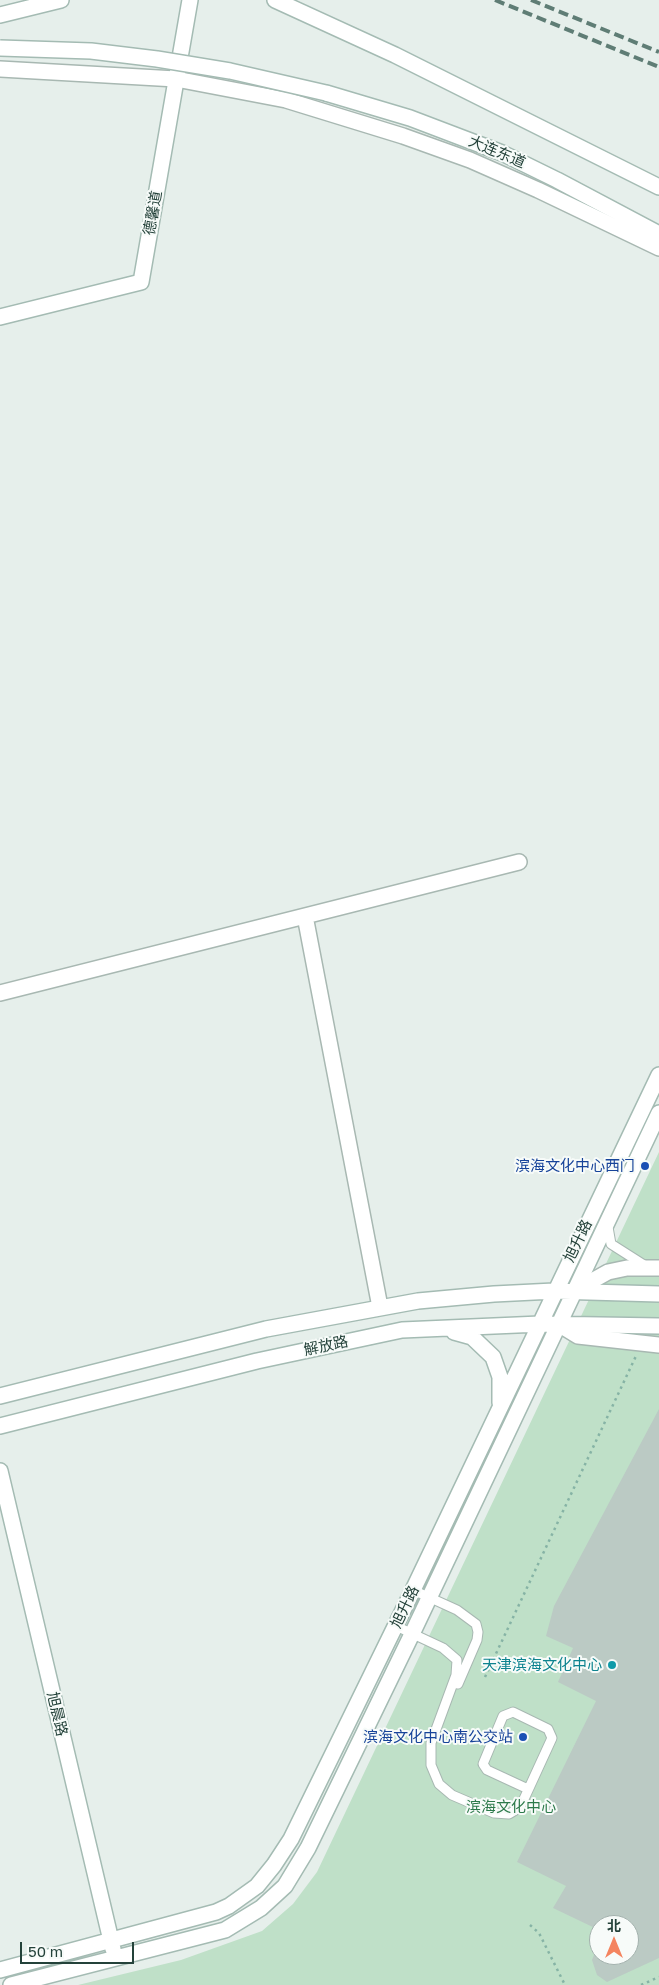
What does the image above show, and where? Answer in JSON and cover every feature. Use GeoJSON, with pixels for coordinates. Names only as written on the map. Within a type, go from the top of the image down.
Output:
{"type":"FeatureCollection","features":[{"type":"Feature","properties":{"kind":"street"},"geometry":{"type":"LineString","coordinates":[[0,15],[61,0]]}},
{"type":"Feature","properties":{"kind":"street","name":"德馨道"},"geometry":{"type":"LineString","coordinates":[[0,317],[141,282],[190,0]]}},
{"type":"Feature","properties":{"kind":"street"},"geometry":{"type":"LineString","coordinates":[[275,0],[395,55],[659,187]]}},
{"type":"Feature","properties":{"kind":"street","name":"大连东道"},"geometry":{"type":"LineString","coordinates":[[0,48],[82,51],[157,59],[230,71],[326,93],[410,118],[502,153],[558,180],[659,234]]}},
{"type":"Feature","properties":{"kind":"street"},"geometry":{"type":"LineString","coordinates":[[0,69],[176,79],[286,100],[404,136],[470,160],[538,190],[659,248]]}},
{"type":"Feature","properties":{"kind":"street"},"geometry":{"type":"LineString","coordinates":[[0,992],[518,862]]}},
{"type":"Feature","properties":{"kind":"street"},"geometry":{"type":"LineString","coordinates":[[305,916],[380,1307]]}},
{"type":"Feature","properties":{"kind":"street","name":"旭升路"},"geometry":{"type":"LineString","coordinates":[[0,1970],[216,1912],[257,1886],[291,1839],[396,1626],[554,1291],[659,1075]]}},
{"type":"Feature","properties":{"kind":"street","name":"旭升路"},"geometry":{"type":"LineString","coordinates":[[10,1985],[225,1930],[260,1908],[284,1886],[308,1848],[412,1634],[659,1113]]}},
{"type":"Feature","properties":{"kind":"street"},"geometry":{"type":"LineString","coordinates":[[574,1291],[608,1272],[652,1267]]}},
{"type":"Feature","properties":{"kind":"street","name":"解放路"},"geometry":{"type":"LineString","coordinates":[[0,1396],[266,1329],[380,1307],[453,1297],[554,1291],[659,1294]]}},
{"type":"Feature","properties":{"kind":"street","name":"解放路"},"geometry":{"type":"LineString","coordinates":[[0,1426],[328,1345],[402,1330],[540,1324],[659,1326]]}},
{"type":"Feature","properties":{"kind":"street"},"geometry":{"type":"LineString","coordinates":[[560,1325],[578,1336],[659,1346]]}},
{"type":"Feature","properties":{"kind":"street"},"geometry":{"type":"LineString","coordinates":[[433,1329],[465,1334],[487,1349],[493,1357],[500,1377],[501,1390],[498,1412]]}},
{"type":"Feature","properties":{"kind":"street","name":"旭晨路"},"geometry":{"type":"LineString","coordinates":[[0,1471],[116,1958]]}},
{"type":"Feature","properties":{"kind":"lane"},"geometry":{"type":"LineString","coordinates":[[608,1218],[608,1235],[611,1244],[652,1267]]}},
{"type":"Feature","properties":{"kind":"lane"},"geometry":{"type":"LineString","coordinates":[[413,1590],[457,1610],[472,1620],[478,1632],[477,1640],[437,1740],[435,1760],[439,1775],[447,1787],[477,1803],[504,1811],[519,1808]]}},
{"type":"Feature","properties":{"kind":"lane"},"geometry":{"type":"LineString","coordinates":[[396,1626],[452,1654],[458,1666],[431,1743],[431,1765],[439,1784],[452,1796],[494,1813],[509,1814],[519,1808],[528,1789],[552,1738],[548,1729],[518,1714],[507,1713],[503,1716],[483,1760],[483,1764],[487,1770],[528,1789]]}},
{"type":"Feature","properties":{"kind":"path"},"geometry":{"type":"LineString","coordinates":[[484,1677],[638,1352]]}},
{"type":"Feature","properties":{"kind":"path"},"geometry":{"type":"LineString","coordinates":[[530,1925],[539,1933],[565,1985]]}},
{"type":"Feature","properties":{"kind":"path"},"geometry":{"type":"LineString","coordinates":[[641,1985],[659,1977]]}},
{"type":"Feature","properties":{"kind":"green space","name":"滨海文化中心"},"geometry":{"type":"Polygon","coordinates":[[[659,1152],[659,1985],[78,1985],[181,1960],[262,1931],[293,1904],[317,1872],[659,1152]]]}},
{"type":"Feature","properties":{"kind":"building","name":"天津滨海文化中心"},"geometry":{"type":"Polygon","coordinates":[[[659,1409],[659,1958],[607,1982],[597,1975],[594,1965],[639,1965],[639,1915],[589,1915],[589,1925],[553,1908],[566,1886],[517,1862],[596,1701],[558,1682],[573,1648],[546,1636],[554,1606],[659,1409]]]}},
{"type":"Feature","properties":{"kind":"railway"},"geometry":{"type":"LineString","coordinates":[[495,0],[659,67]]}},
{"type":"Feature","properties":{"kind":"railway"},"geometry":{"type":"LineString","coordinates":[[531,0],[659,52]]}},
{"type":"Feature","properties":{"kind":"place","name":"滨海文化中心西门"},"geometry":{"type":"Point","coordinates":[645,1166]}},
{"type":"Feature","properties":{"kind":"place","name":"天津滨海文化中心"},"geometry":{"type":"Point","coordinates":[612,1665]}},
{"type":"Feature","properties":{"kind":"place","name":"滨海文化中心南公交站"},"geometry":{"type":"Point","coordinates":[523,1737]}}]}
